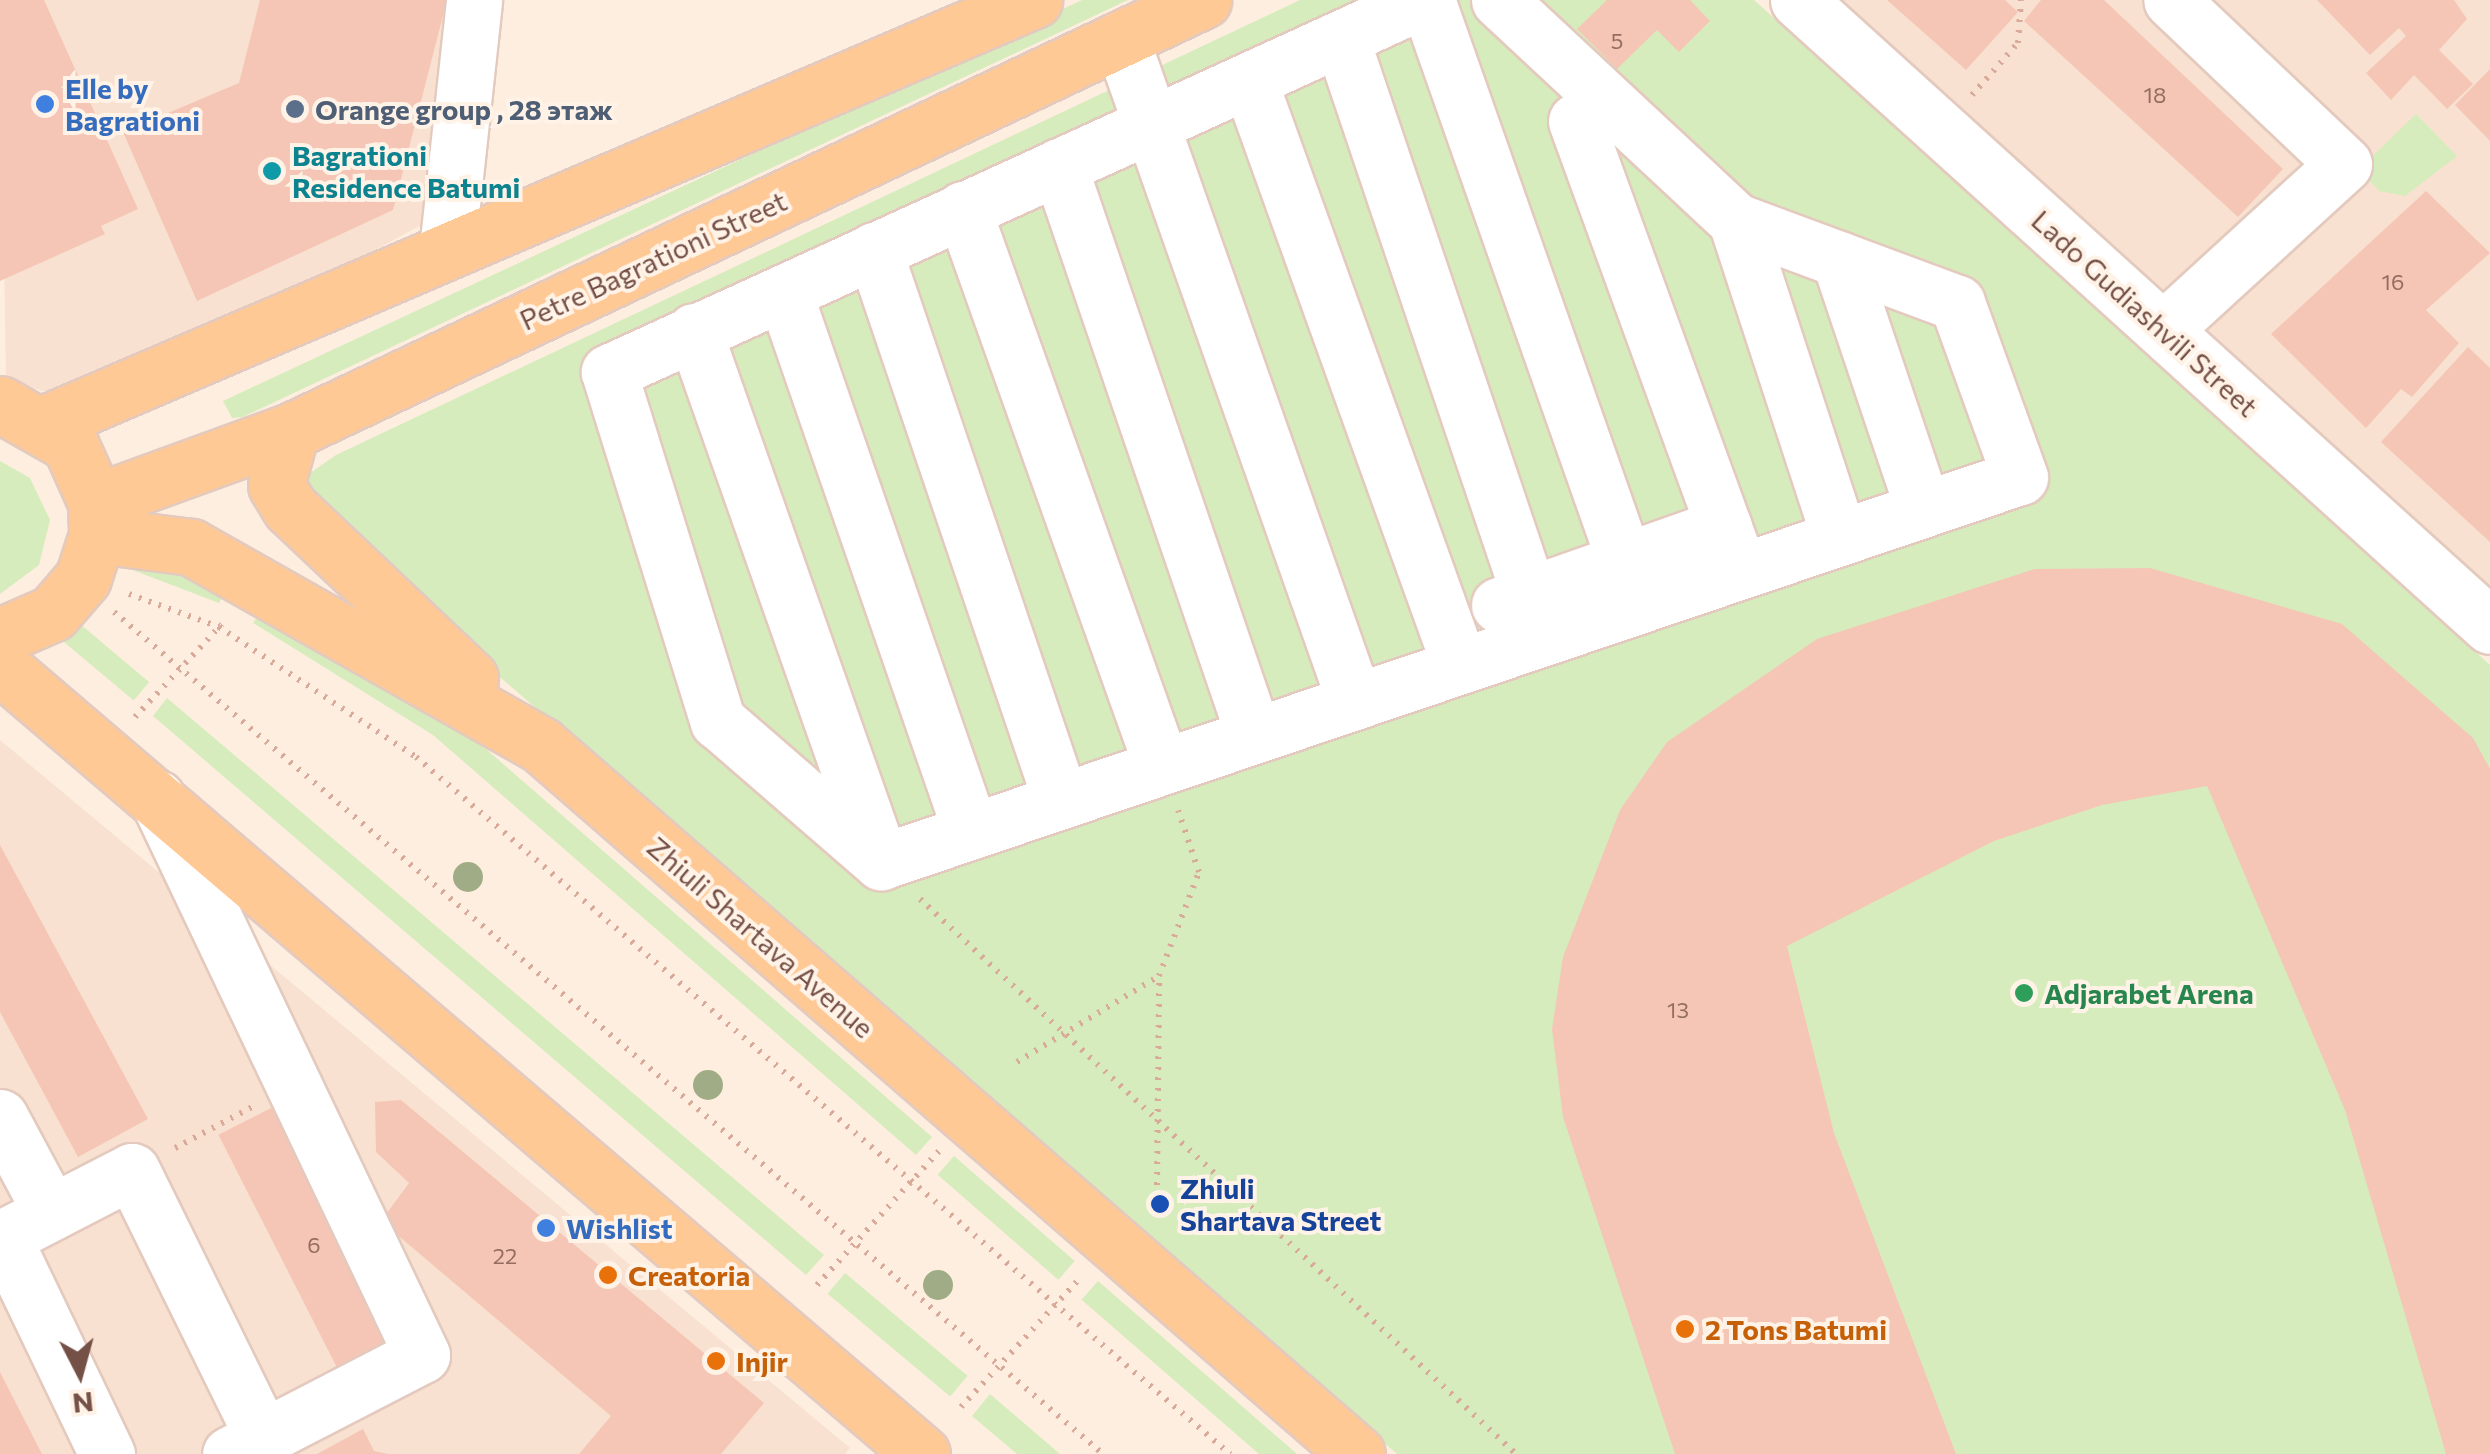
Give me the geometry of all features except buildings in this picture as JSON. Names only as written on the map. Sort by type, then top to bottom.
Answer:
[{"type":"main road","points":[[23,414],[447,250],[1034,0]]},
{"type":"main road","name":"Petre Bagrationi Street","points":[[97,519],[1204,0]]},
{"type":"main road","points":[[0,636],[53,613],[83,578],[97,519],[70,444],[23,414]]},
{"type":"main road","points":[[292,430],[276,485],[290,508],[541,745]]},
{"type":"main road","name":"Zhiuli Shartava Avenue","points":[[97,519],[191,546],[541,745],[1358,1454]]},
{"type":"main road","points":[[0,666],[896,1445]]},
{"type":"street","points":[[447,250],[474,0]]},
{"type":"street","points":[[881,862],[718,721],[609,372],[1425,0],[1624,559]]},
{"type":"street","points":[[1498,0],[1736,221],[1957,303],[2020,477],[1839,536],[1624,559],[1498,600],[1513,648]]},
{"type":"street","name":"Lado Gudiashvili Street","points":[[1798,0],[2490,626]]},
{"type":"street","points":[[2164,330],[2344,164],[2171,0]]},
{"type":"street","points":[[1340,38],[1528,591]]},
{"type":"street","points":[[1121,39],[1354,702]]},
{"type":"street","points":[[1249,80],[1460,666]]},
{"type":"street","points":[[1611,105],[1576,121],[1731,548]]},
{"type":"street","points":[[1059,166],[1254,736]]},
{"type":"street","points":[[963,210],[1162,766]]},
{"type":"street","points":[[1736,221],[1839,536]]},
{"type":"street","points":[[874,250],[1060,801]]},
{"type":"street","points":[[1839,259],[1923,510]]},
{"type":"street","points":[[784,292],[972,832]]},
{"type":"street","points":[[694,331],[881,862]]},
{"type":"street","points":[[881,862],[1513,648],[1731,548]]},
{"type":"street","points":[[107,1454],[1,1238],[132,1171],[246,1446],[422,1355],[156,798]]},
{"type":"street","points":[[0,1117],[51,1212]]},
{"type":"path","points":[[1941,129],[2018,43],[2022,0]]},
{"type":"path","points":[[1102,1454],[112,611],[127,593],[219,626],[416,757],[1230,1454]]},
{"type":"path","points":[[143,708],[232,613]]},
{"type":"path","points":[[1157,1185],[1159,976],[1199,872],[1162,766]]},
{"type":"path","points":[[881,862],[1516,1454]]},
{"type":"path","points":[[1017,1062],[1159,976]]},
{"type":"path","points":[[132,1171],[293,1086]]},
{"type":"path","points":[[818,1284],[943,1146]]},
{"type":"path","points":[[961,1406],[1086,1271]]},
{"type":"shaded area","points":[[0,0],[493,0],[473,197],[142,376],[60,396],[6,380]]},
{"type":"shaded area","points":[[1842,0],[2490,0],[2490,601]]},
{"type":"shaded area","points":[[0,740],[850,1448],[845,1454],[0,1454]]},
{"type":"green space","points":[[1082,0],[1128,0],[243,417],[232,418],[223,401]]},
{"type":"green space","points":[[1300,0],[1754,0],[2490,665],[2490,1454],[1397,1454],[321,522],[307,499],[310,473],[336,455]]},
{"type":"green space","points":[[2416,114],[2457,156],[2405,196],[2379,191],[2359,169]]},
{"type":"green space","points":[[0,461],[30,478],[50,520],[39,565],[0,594]]},
{"type":"green space","points":[[113,550],[226,590],[219,603],[109,561]]},
{"type":"green space","points":[[262,610],[486,749],[932,1137],[916,1155],[433,735],[253,623]]},
{"type":"green space","points":[[74,619],[149,682],[134,700],[59,637]]},
{"type":"green space","points":[[167,698],[824,1255],[806,1275],[153,716]]},
{"type":"green space","points":[[954,1156],[1075,1261],[1058,1280],[938,1175]]},
{"type":"green space","points":[[845,1273],[968,1376],[950,1397],[828,1294]]},
{"type":"green space","points":[[1098,1281],[1297,1454],[1259,1454],[1082,1300]]},
{"type":"green space","points":[[990,1394],[1060,1454],[1017,1454],[972,1416]]},
{"type":"place","name":"Elle by Bagrationi","points":[[45,104]]},
{"type":"place","name":"Orange group , 28 этаж","points":[[295,109]]},
{"type":"place","name":"Bagrationi Residence Batumi","points":[[272,171]]},
{"type":"place","name":"Adjarabet Arena","points":[[2024,993]]},
{"type":"place","name":"Zhiuli Shartava Street","points":[[1160,1204]]},
{"type":"place","name":"Wishlist","points":[[546,1228]]},
{"type":"place","name":"Creatoria","points":[[608,1275]]},
{"type":"place","name":"2 Tons Batumi","points":[[1685,1329]]},
{"type":"place","name":"Injir","points":[[716,1361]]}]
